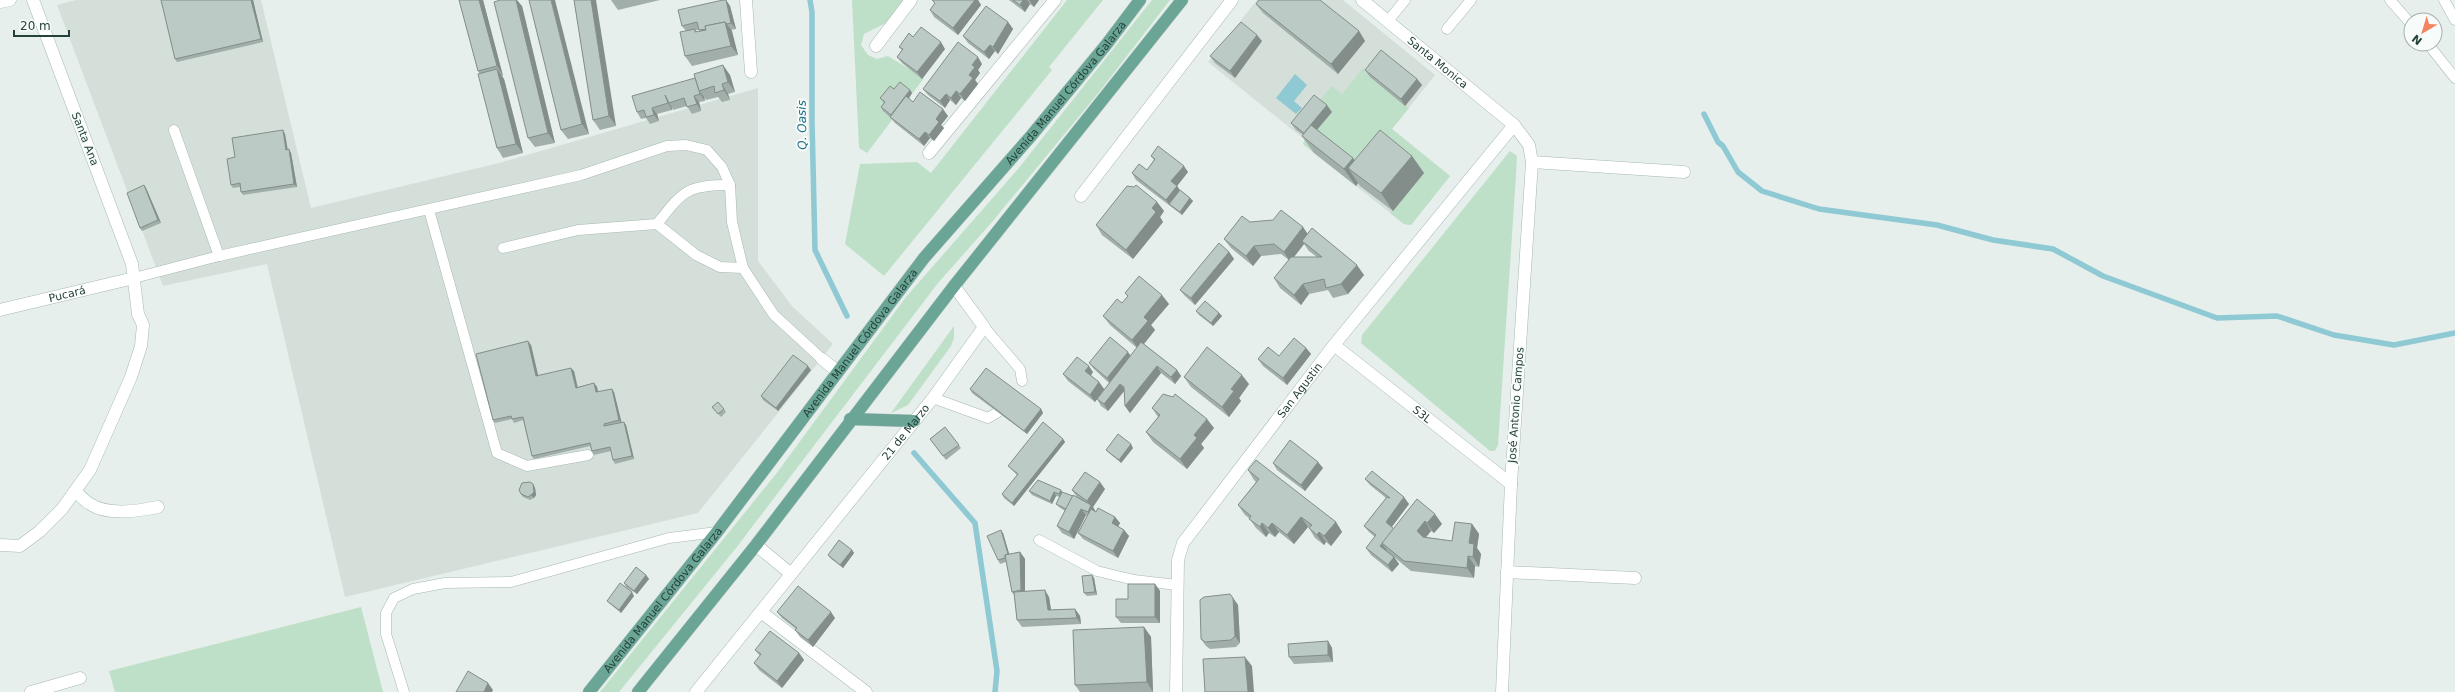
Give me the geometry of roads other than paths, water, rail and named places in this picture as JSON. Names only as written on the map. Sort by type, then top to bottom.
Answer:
[{"type":"main road","name":"Avenida Manuel Córdova Galarza","points":[[589,692],[716,532],[924,258],[1031,136],[1106,45],[1140,0]]},
{"type":"main road","points":[[638,692],[756,545],[850,419],[954,286],[1182,0]]},
{"type":"main road","points":[[850,419],[914,421]]},
{"type":"street","points":[[0,2],[10,0]]},
{"type":"street","name":"Santa Ana","points":[[0,545],[20,546],[40,531],[62,510],[90,470],[130,377],[141,346],[143,325],[138,314],[132,264],[33,0]]},
{"type":"street","points":[[746,0],[751,72]]},
{"type":"street","points":[[876,46],[911,0]]},
{"type":"street","points":[[929,153],[1055,0]]},
{"type":"street","points":[[1081,196],[1232,0]]},
{"type":"street","name":"Santa Monica","points":[[1362,0],[1514,124]]},
{"type":"street","name":"José Antonio Campos","points":[[1502,692],[1511,484],[1532,162],[1529,145],[1514,124]]},
{"type":"street","name":"San Agustin","points":[[1176,692],[1178,560],[1184,543],[1334,345],[1514,124]]},
{"type":"street","points":[[1532,162],[1684,172]]},
{"type":"street","name":"Pucará","points":[[0,310],[134,278]]},
{"type":"street","points":[[954,286],[984,327]]},
{"type":"street","name":"21 de Marzo","points":[[696,692],[933,398],[984,327]]},
{"type":"street","name":"S3L","points":[[1334,345],[1511,484]]},
{"type":"street","points":[[822,359],[837,371]]},
{"type":"street","points":[[75,491],[90,504],[102,509],[126,512],[158,507]]},
{"type":"street","points":[[756,545],[791,574]]},
{"type":"street","points":[[1507,572],[1635,578]]},
{"type":"street","points":[[761,612],[866,692]]},
{"type":"street","points":[[31,692],[80,678]]},
{"type":"lane","points":[[1388,21],[1405,0]]},
{"type":"lane","points":[[1447,30],[1471,0]]},
{"type":"lane","points":[[2390,0],[2403,15]]},
{"type":"lane","points":[[2444,0],[2455,20]]},
{"type":"lane","points":[[2434,52],[2455,78]]},
{"type":"lane","points":[[174,130],[219,256]]},
{"type":"lane","points":[[134,278],[219,256],[580,175],[667,146],[686,145],[707,150],[722,167],[730,185],[732,222],[743,268],[774,315],[822,359]]},
{"type":"lane","points":[[657,224],[682,194],[707,185],[730,185]]},
{"type":"lane","points":[[429,210],[497,453],[527,466],[588,455]]},
{"type":"lane","points":[[503,248],[578,230],[657,224],[696,255],[720,267],[743,268]]},
{"type":"lane","points":[[984,327],[1020,369],[1022,381]]},
{"type":"lane","points":[[933,398],[988,418],[998,412]]},
{"type":"lane","points":[[404,692],[386,634],[386,613],[394,598],[414,589],[445,583],[511,582],[669,538],[716,532]]},
{"type":"lane","points":[[1039,540],[1097,572],[1134,580],[1177,585]]},
{"type":"water","points":[[1295,74],[1307,85],[1294,101],[1302,108],[1296,114],[1276,98]]},
{"type":"waterway","name":"Q. Oasis","points":[[810,0],[812,12],[812,121],[815,250],[847,316]]},
{"type":"waterway","points":[[1704,114],[1718,142],[1723,146],[1738,172],[1762,191],[1819,209],[1937,225],[1993,240],[2053,249],[2103,276],[2217,318],[2277,316],[2334,335],[2394,345],[2455,333]]},
{"type":"waterway","points":[[914,453],[975,523],[997,671],[995,692]]}]
